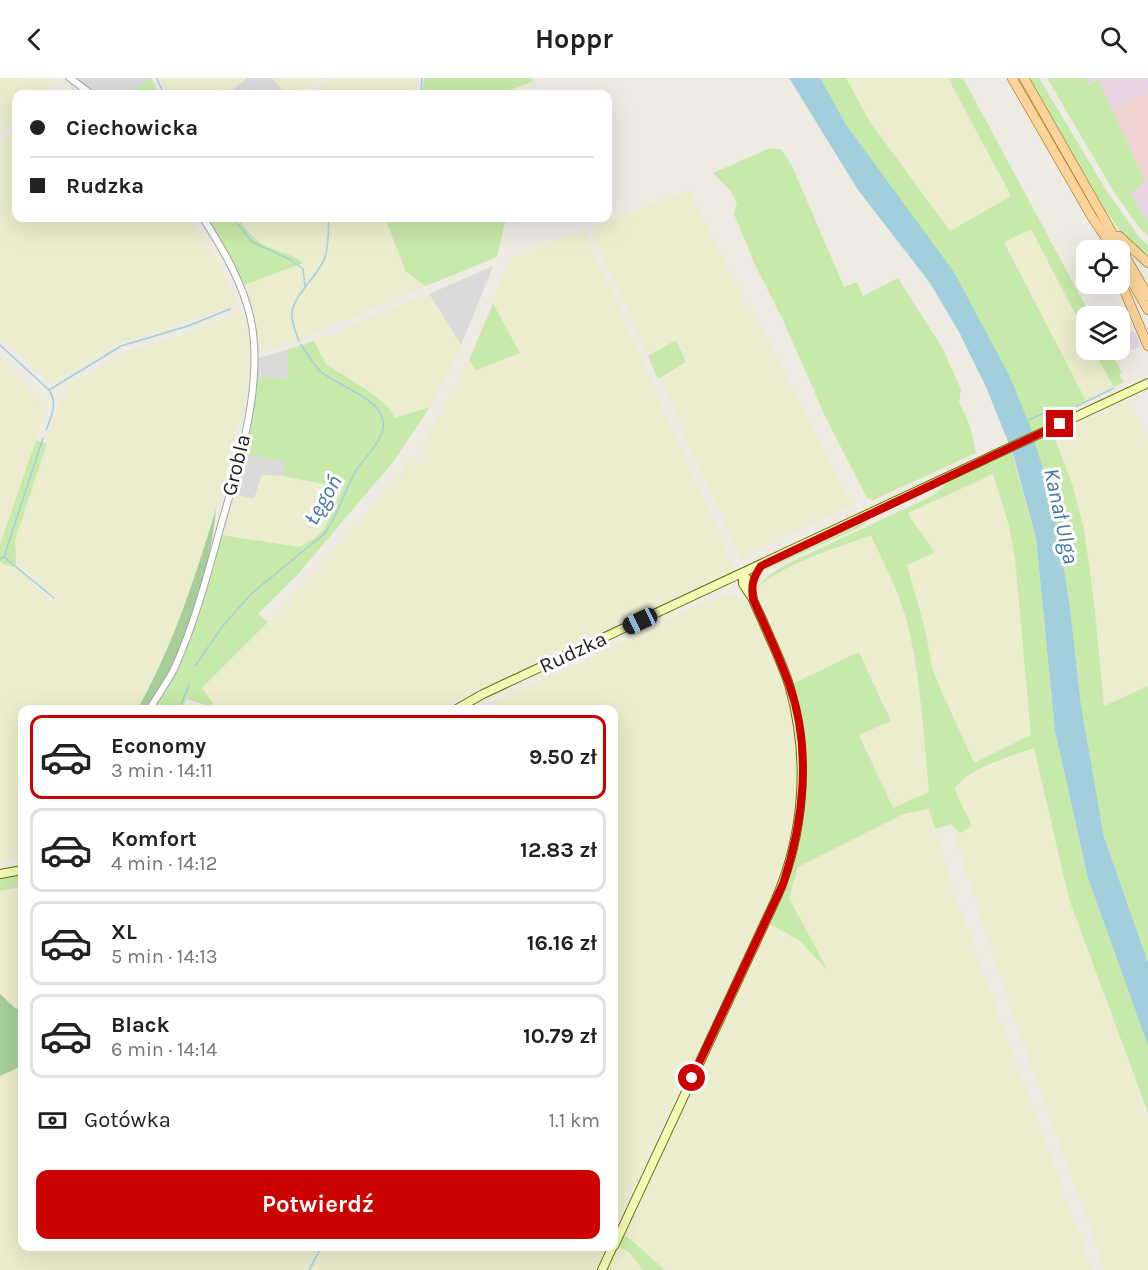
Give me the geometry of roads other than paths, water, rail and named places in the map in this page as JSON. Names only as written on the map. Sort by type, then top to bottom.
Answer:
[{"type":"main road","points":[[1012,78],[1107,240]]},
{"type":"main road","points":[[1024,78],[1148,296]]},
{"type":"main road","points":[[1101,212],[1121,239],[1148,263]]},
{"type":"main road","points":[[1092,217],[1102,240]]},
{"type":"main road","points":[[1130,278],[1148,310]]},
{"type":"main road","points":[[1126,294],[1148,346]]},
{"type":"main road","name":"Rudzka","points":[[463,705],[1148,383]]},
{"type":"main road","points":[[749,588],[761,566]]},
{"type":"main road","points":[[618,1235],[783,884],[797,828],[803,774],[800,729],[790,686],[749,588],[743,584],[743,574]]},
{"type":"main road","points":[[722,584],[749,588]]},
{"type":"main road","points":[[0,874],[18,871]]},
{"type":"main road","points":[[602,1270],[611,1251]]},
{"type":"street","points":[[70,78],[86,90]]},
{"type":"street","name":"Grobla","points":[[152,705],[173,670],[194,620],[236,473],[250,409],[255,357],[251,320],[237,276],[205,222]]},
{"type":"water","points":[[789,78],[820,78],[847,126],[954,272],[1010,377],[1030,426],[1054,506],[1070,607],[1081,705],[1104,837],[1148,962],[1148,1046],[1088,878],[1055,731],[1036,538],[1013,454],[986,387],[959,332],[930,283],[858,190]]},
{"type":"waterway","name":"Łęgoń","points":[[421,90],[422,78]]},
{"type":"waterway","points":[[157,79],[162,90]]},
{"type":"waterway","points":[[236,222],[252,242],[289,259],[303,269],[305,287]]},
{"type":"waterway","name":"Łęgoń","points":[[299,341],[292,320],[293,307],[324,260],[328,245],[329,222]]},
{"type":"waterway","points":[[49,390],[121,346],[188,326],[230,309]]},
{"type":"waterway","points":[[0,345],[52,395],[54,405],[46,430]]},
{"type":"waterway","name":"Łęgoń","points":[[195,666],[222,627],[251,594],[324,534],[334,519],[357,469],[381,435],[383,423],[380,413],[373,404],[320,371],[301,345]]},
{"type":"waterway","points":[[1028,420],[1044,413],[1049,420],[1114,388]]},
{"type":"waterway","points":[[0,559],[4,557],[43,438]]},
{"type":"waterway","points":[[4,557],[54,598]]},
{"type":"waterway","name":"Łęgoń","points":[[181,705],[189,685]]},
{"type":"waterway","points":[[309,1270],[319,1251]]},
{"type":"water label","name":"Kanał Ulga","points":[[1061,516]]}]
